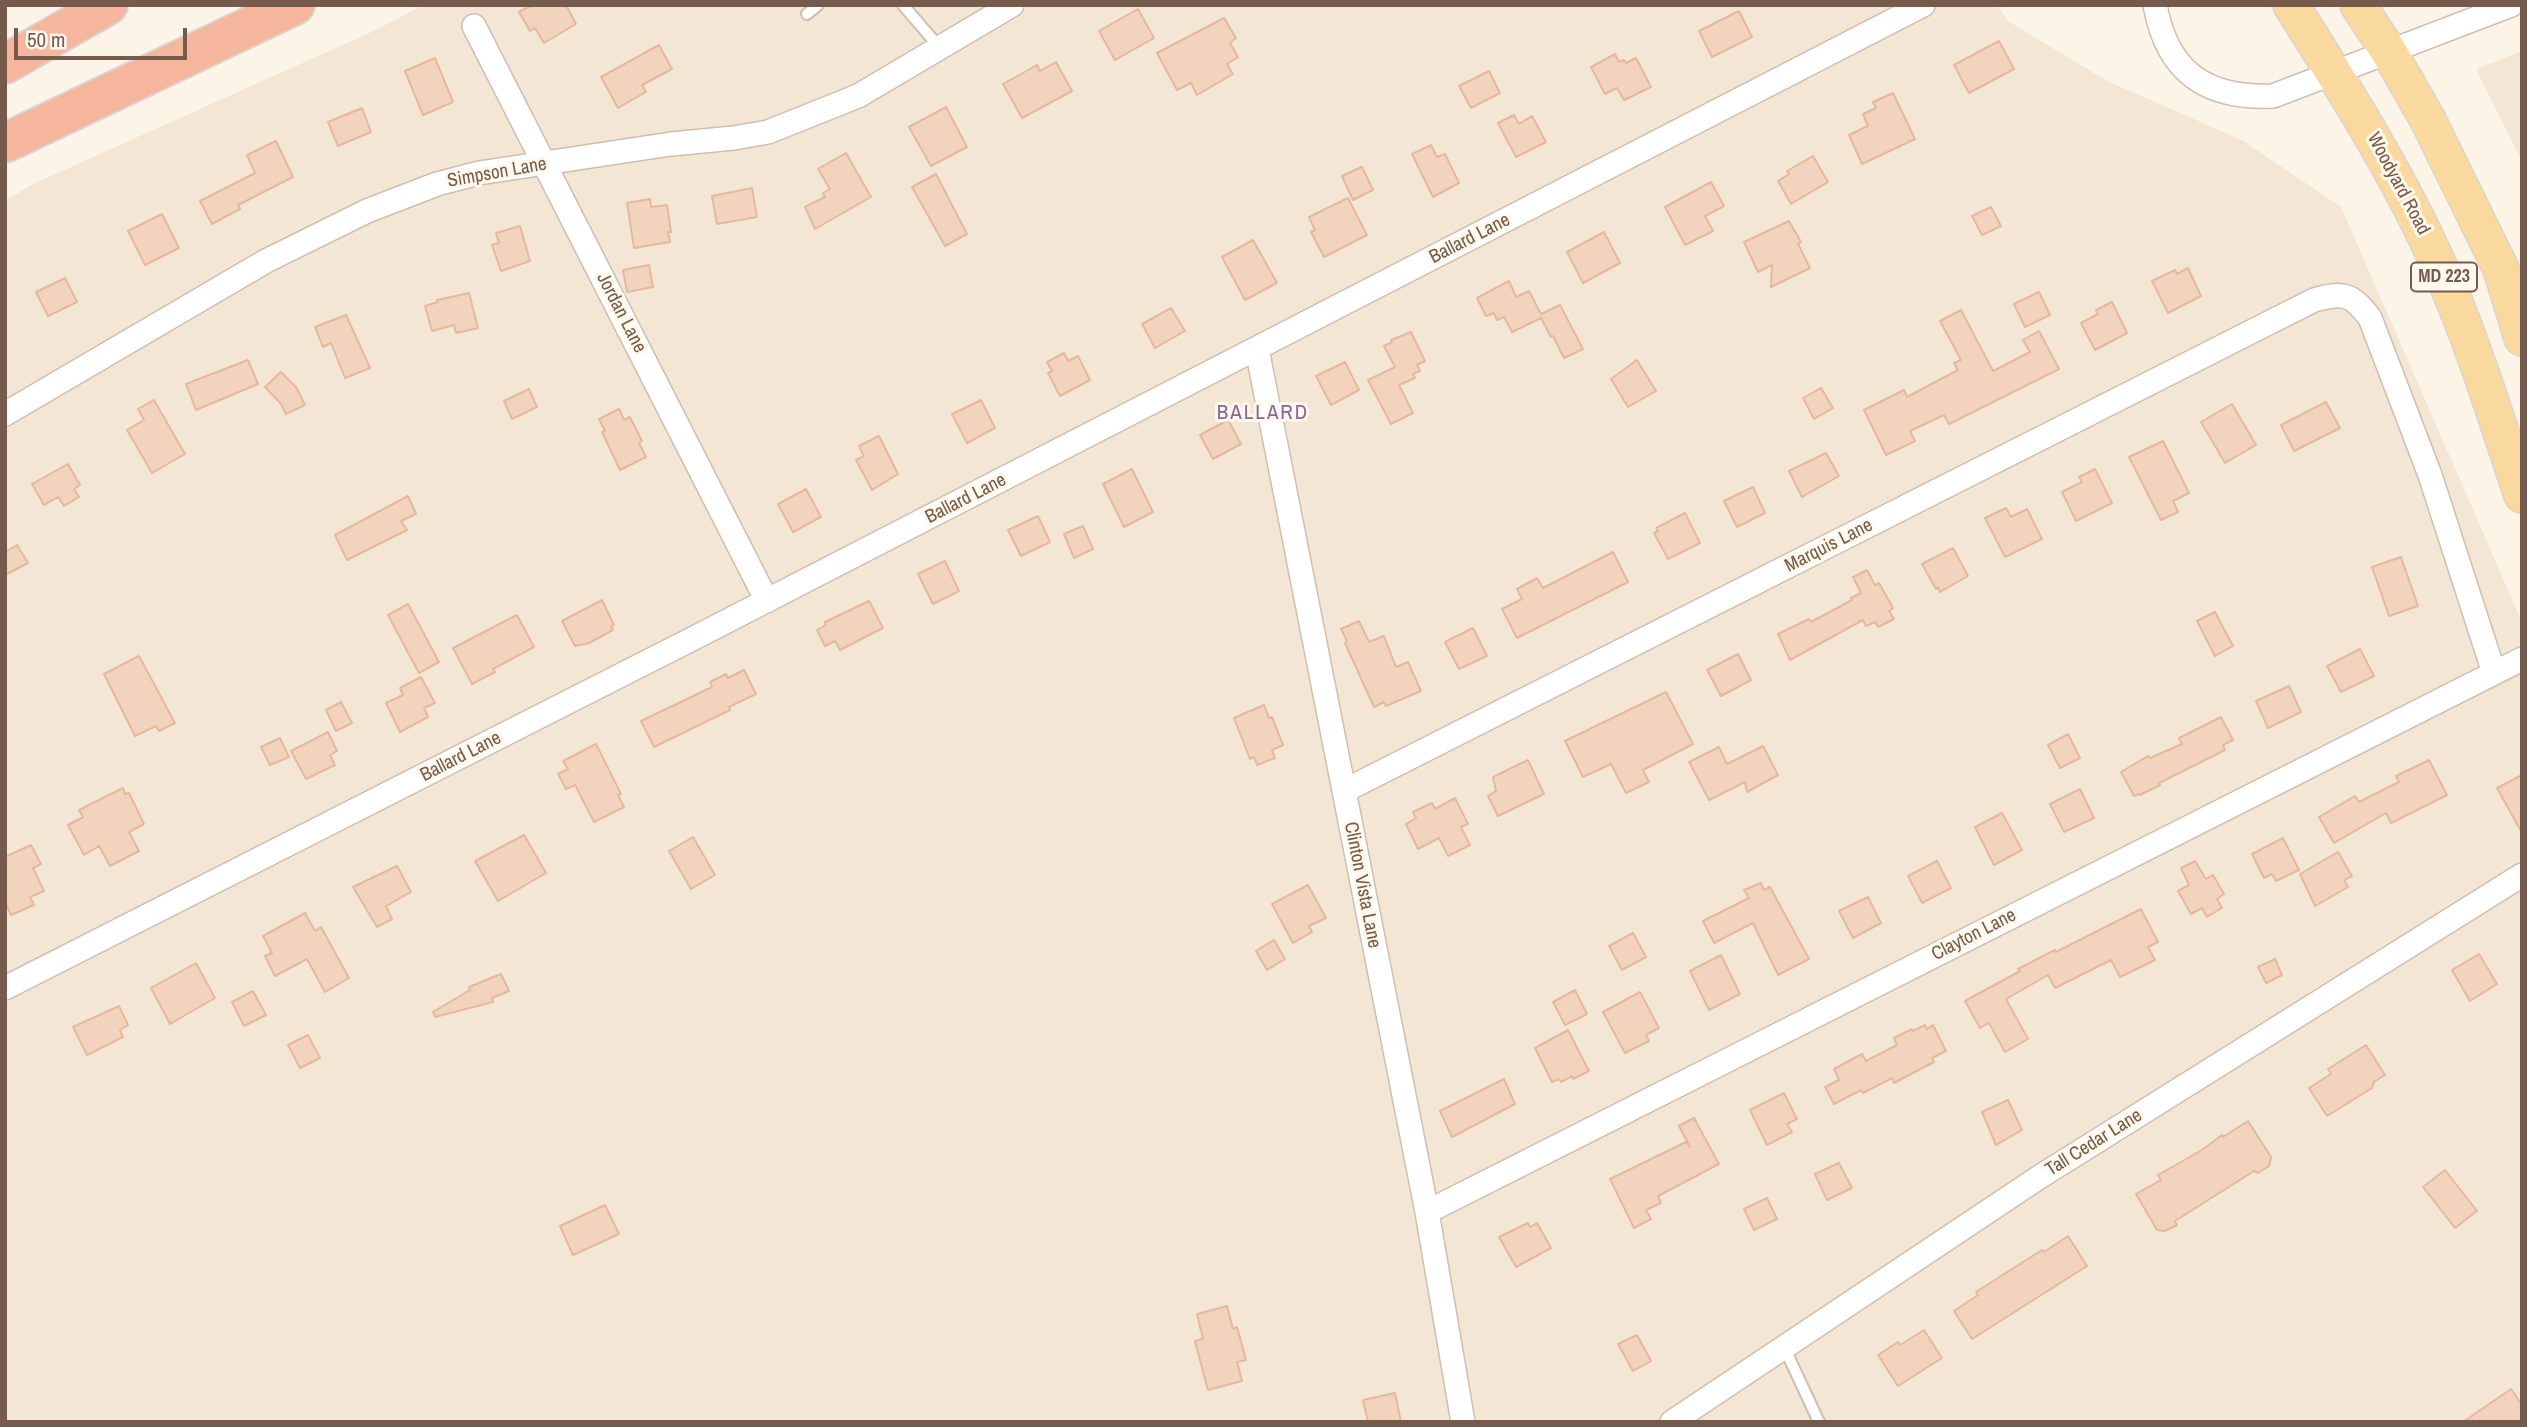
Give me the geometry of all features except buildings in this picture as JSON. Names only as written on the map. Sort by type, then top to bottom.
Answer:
[{"type":"highway","points":[[5,64],[108,5]]},
{"type":"highway","points":[[6,142],[241,5]]},
{"type":"highway","points":[[6,142],[295,5]]},
{"type":"main road","name":"Woodyard Road","points":[[2291,5],[2372,135],[2447,285],[2470,343],[2522,495]]},
{"type":"main road","name":"MD 223","points":[[2358,5],[2428,120],[2501,269],[2522,338]]},
{"type":"street","name":"Simpson Lane","points":[[5,414],[266,261],[368,211],[437,184],[479,173],[768,132],[858,96],[1012,5]]},
{"type":"street","name":"Ballard Lane","points":[[5,988],[767,601],[1923,5]]},
{"type":"street","points":[[2155,5],[2165,43],[2185,71],[2219,90],[2248,97],[2273,96],[2511,5]]},
{"type":"street","name":"Jordan Lane","points":[[474,26],[767,601]]},
{"type":"street","name":"Marquis Lane","points":[[1344,791],[2314,300],[2334,295],[2349,296],[2359,303],[2370,318],[2430,474],[2494,673]]},
{"type":"street","name":"Clinton Vista Lane","points":[[1257,349],[1427,1212],[1463,1422]]},
{"type":"street","name":"Clayton Lane","points":[[1427,1212],[2522,659]]},
{"type":"street","name":"Tall Cedar Lane","points":[[1672,1422],[2041,1176],[2522,875]]},
{"type":"lane","points":[[807,14],[818,5]]},
{"type":"lane","points":[[903,5],[941,49]]},
{"type":"lane","points":[[1784,1347],[1819,1422]]},
{"type":"shaded area","points":[[423,5],[1997,5],[2008,21],[2107,81],[2242,140],[2341,207],[2522,622],[2522,1422],[5,1422],[5,201],[33,184],[376,30]]},
{"type":"shaded area","points":[[2522,51],[2522,162],[2476,69]]},
{"type":"district","name":"BALLARD","points":[[1263,413]]}]
